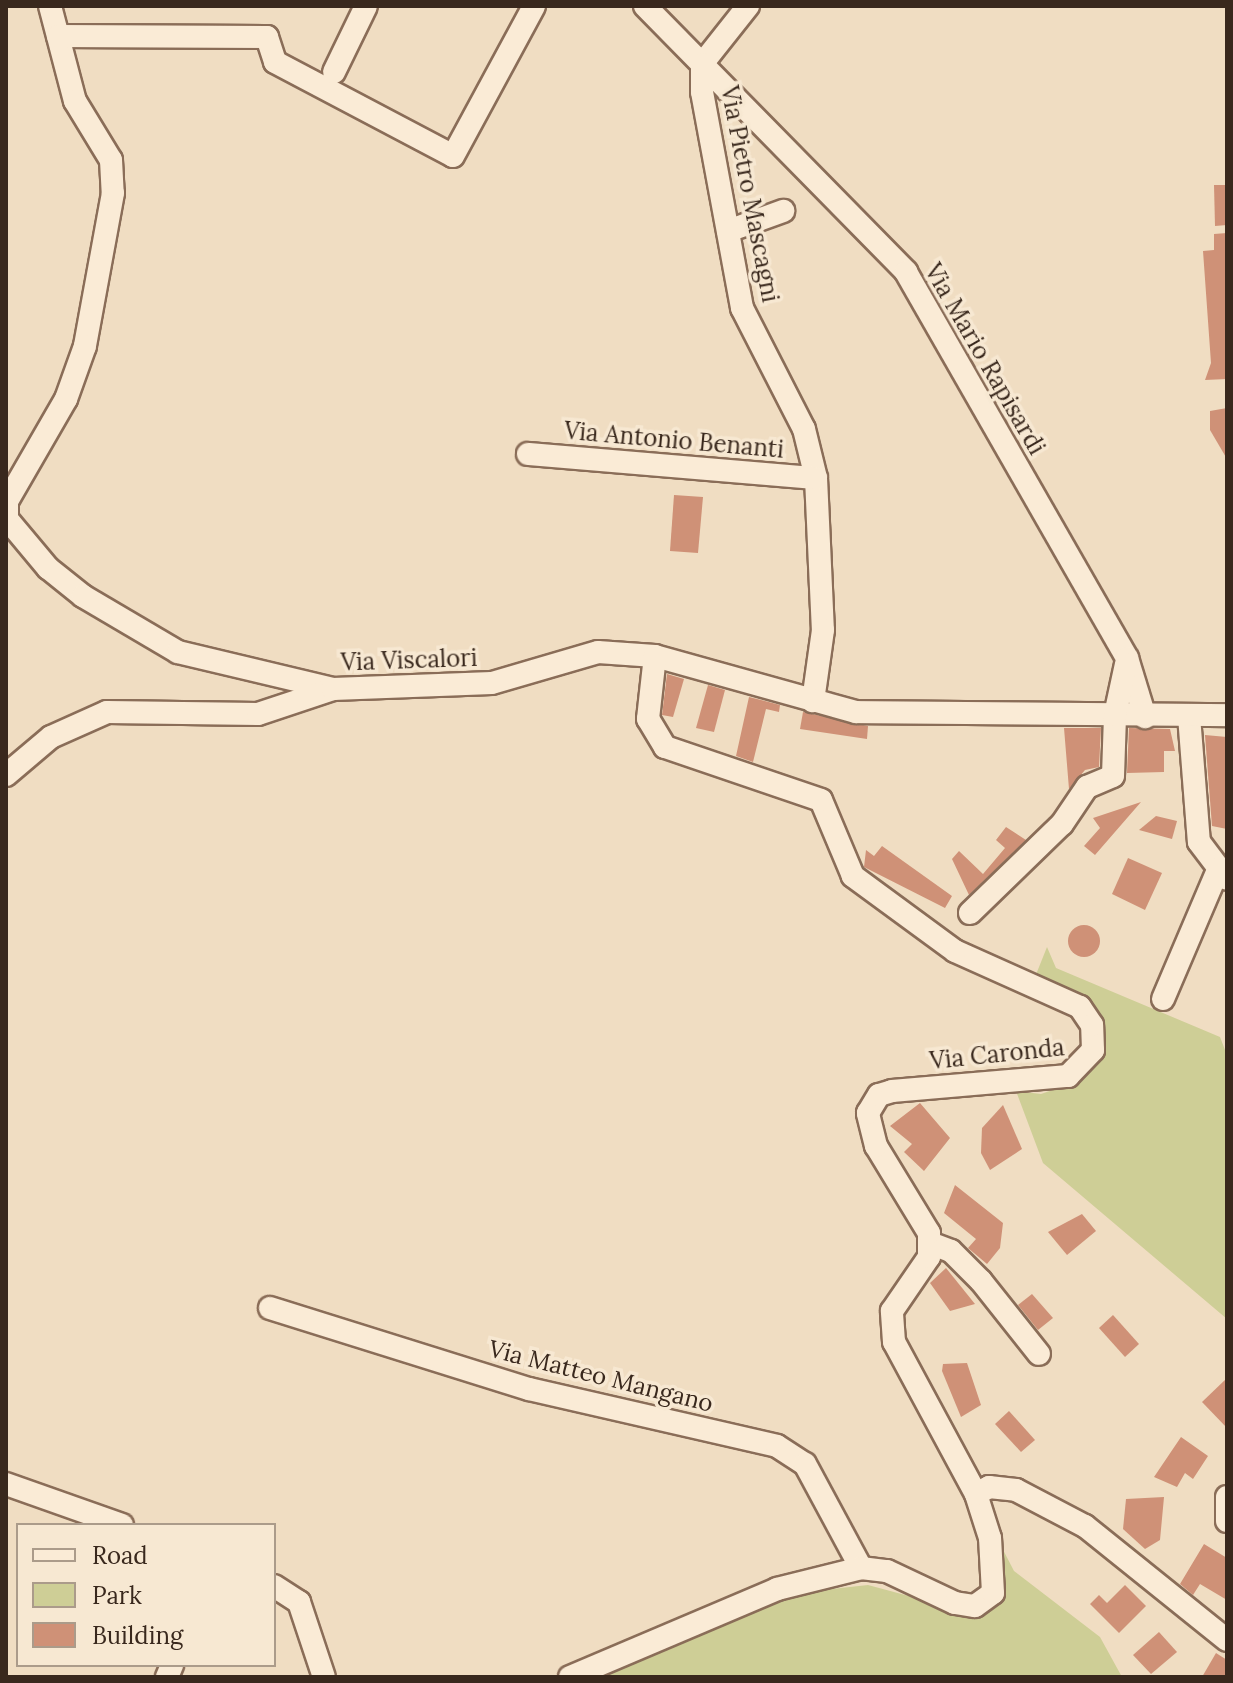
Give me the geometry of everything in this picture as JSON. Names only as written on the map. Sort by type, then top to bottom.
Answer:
[{"type":"street","points":[[50,6],[75,101],[111,160],[113,193],[85,346],[66,399],[7,501],[12,530],[48,568],[178,652],[333,689]]},
{"type":"street","points":[[334,72],[366,6]]},
{"type":"street","points":[[58,36],[267,37],[275,62],[453,156],[534,6]]},
{"type":"street","name":"Via Mario Rapisardi","points":[[645,6],[664,15],[702,64],[906,272],[1127,658],[1145,717]]},
{"type":"street","points":[[702,64],[748,6]]},
{"type":"street","name":"Via Pietro Mascagni","points":[[702,64],[742,308],[804,429],[816,478],[823,630],[813,701]]},
{"type":"street","points":[[728,231],[783,211]]},
{"type":"street","name":"Via Antonio Benanti","points":[[528,454],[816,478]]},
{"type":"street","name":"Via Viscalori","points":[[6,775],[40,744],[107,712],[258,714],[333,689],[457,687],[573,655],[655,656],[856,712],[1145,717],[1227,715]]},
{"type":"street","name":"Via Caronda","points":[[655,656],[648,719],[665,747],[821,800],[853,876],[955,951],[1071,1001],[1092,1025],[1088,1062],[1068,1076],[892,1091],[871,1102],[876,1146],[923,1216],[930,1243]]},
{"type":"street","points":[[970,913],[1062,824],[1087,787],[1113,776],[1115,715],[1127,658]]},
{"type":"street","points":[[1163,999],[1223,874],[1199,842],[1192,791],[1189,716]]},
{"type":"street","points":[[570,1677],[777,1589],[861,1568],[968,1606],[985,1602],[994,1582],[976,1494],[894,1342],[892,1311],[923,1268],[930,1243],[951,1251],[981,1281],[1039,1354]]},
{"type":"street","name":"Via Matteo Mangano","points":[[270,1308],[529,1389],[777,1446],[805,1464],[861,1568]]},
{"type":"street","points":[[6,1484],[116,1523]]},
{"type":"street","points":[[976,1494],[989,1487],[1016,1490],[1085,1526],[1227,1640]]},
{"type":"street","points":[[1227,1497],[1227,1521]]},
{"type":"street","points":[[276,1587],[299,1602],[324,1677]]},
{"type":"green space","points":[[1047,947],[1056,968],[1220,1037],[1227,1055],[1227,1319],[1043,1163],[1016,1091],[1041,1094],[1078,1081],[1103,1047],[1102,1024],[1089,1001],[1035,977]]},
{"type":"green space","points":[[999,1542],[1014,1571],[1100,1637],[1122,1677],[582,1677],[777,1595],[868,1585],[983,1616],[998,1600]]},
{"type":"building","points":[[1214,185],[1227,185],[1227,225],[1215,226]]},
{"type":"building","points":[[1227,233],[1227,379],[1205,380],[1211,363],[1203,251],[1214,250],[1214,234]]},
{"type":"building","points":[[1227,408],[1227,459],[1210,430],[1210,411]]},
{"type":"building","points":[[674,495],[703,497],[698,553],[670,551]]},
{"type":"building","points":[[667,674],[684,679],[673,717],[662,715]]},
{"type":"building","points":[[708,685],[725,690],[714,732],[696,728]]},
{"type":"building","points":[[749,697],[780,705],[779,712],[766,709],[753,762],[736,756]]},
{"type":"building","points":[[803,712],[868,726],[867,739],[800,729]]},
{"type":"building","points":[[1064,728],[1101,728],[1099,767],[1085,770],[1069,789]]},
{"type":"building","points":[[1129,728],[1170,729],[1175,751],[1164,751],[1164,772],[1127,773]]},
{"type":"building","points":[[1205,735],[1227,737],[1227,829],[1212,826]]},
{"type":"building","points":[[1141,802],[1095,855],[1084,846],[1100,828],[1093,818]]},
{"type":"building","points":[[1156,816],[1177,821],[1172,839],[1139,830]]},
{"type":"building","points":[[1006,827],[1026,840],[969,895],[952,859],[959,851],[983,874],[1005,848],[996,840]]},
{"type":"building","points":[[882,846],[952,896],[945,908],[864,867],[866,850],[874,856]]},
{"type":"building","points":[[1128,858],[1162,873],[1145,910],[1112,894]]},
{"type":"building","points":[[1084,925],[1095,930],[1100,941],[1095,952],[1084,957],[1073,952],[1068,941],[1073,930]]},
{"type":"building","points":[[920,1103],[950,1138],[924,1171],[904,1152],[912,1144],[890,1126]]},
{"type":"building","points":[[1003,1105],[1022,1149],[990,1170],[981,1153],[982,1128]]},
{"type":"building","points":[[955,1185],[1003,1223],[1000,1248],[987,1264],[968,1248],[976,1239],[944,1213]]},
{"type":"building","points":[[1082,1214],[1096,1231],[1067,1255],[1048,1232]]},
{"type":"building","points":[[946,1268],[975,1304],[950,1311],[930,1283]]},
{"type":"building","points":[[1032,1294],[1053,1318],[1038,1330],[1018,1305]]},
{"type":"building","points":[[1113,1315],[1139,1344],[1125,1357],[1099,1328]]},
{"type":"building","points":[[967,1363],[981,1405],[961,1417],[942,1371],[943,1364]]},
{"type":"building","points":[[1227,1378],[1227,1428],[1202,1402]]},
{"type":"building","points":[[1009,1411],[1035,1440],[1021,1452],[995,1424]]},
{"type":"building","points":[[1181,1437],[1208,1456],[1193,1479],[1185,1473],[1177,1487],[1154,1477]]},
{"type":"building","points":[[1164,1497],[1160,1540],[1145,1549],[1123,1529],[1126,1499]]},
{"type":"building","points":[[1204,1544],[1227,1558],[1227,1600],[1200,1584],[1193,1595],[1180,1584]]},
{"type":"building","points":[[1125,1585],[1146,1606],[1119,1633],[1090,1604],[1099,1595],[1107,1603]]},
{"type":"building","points":[[1159,1632],[1177,1652],[1151,1674],[1133,1655]]},
{"type":"building","points":[[1216,1653],[1227,1660],[1227,1677],[1202,1677]]}]
